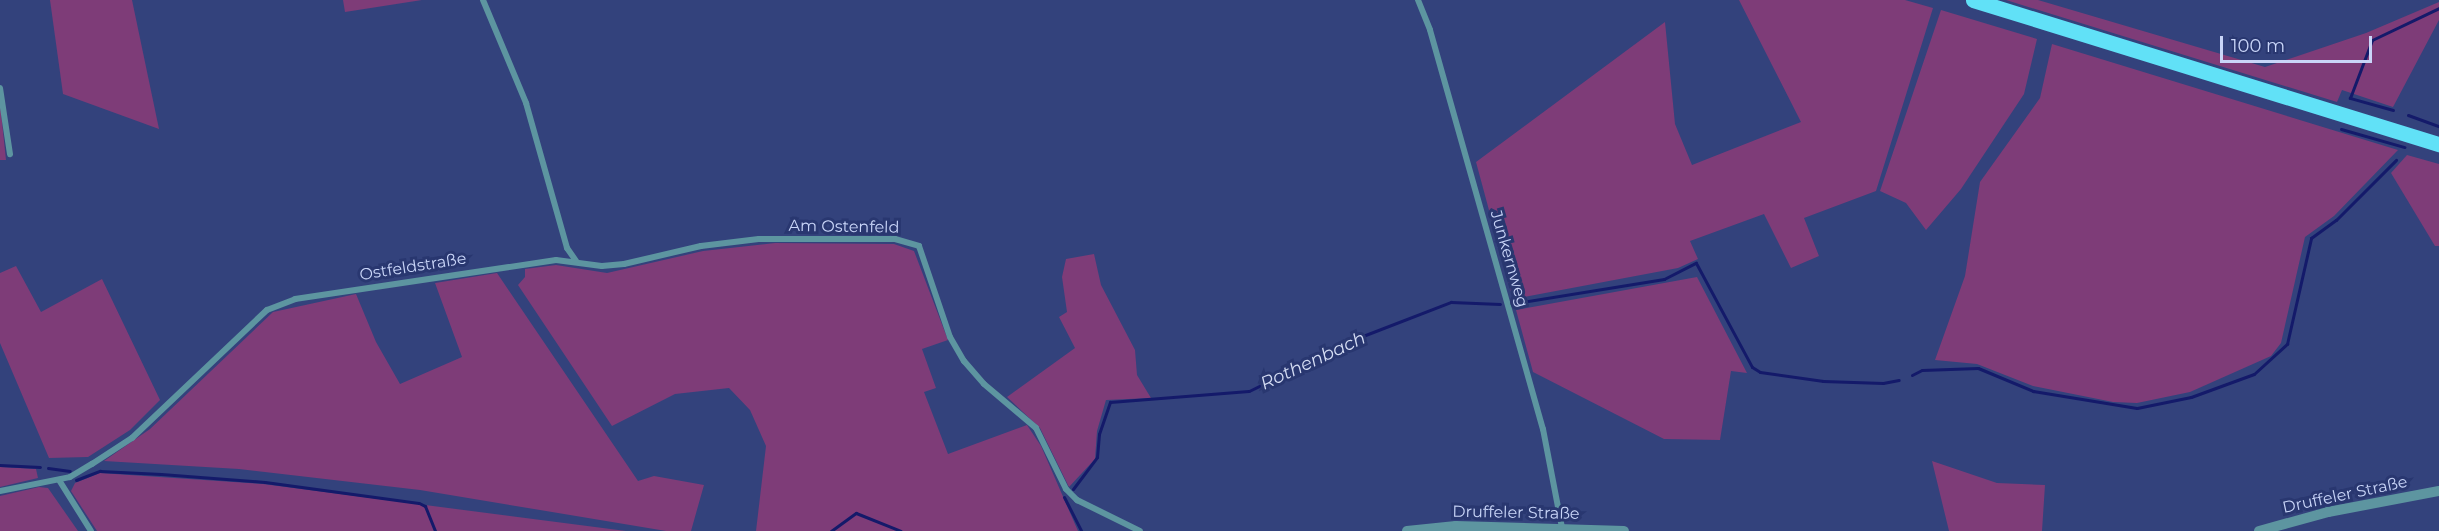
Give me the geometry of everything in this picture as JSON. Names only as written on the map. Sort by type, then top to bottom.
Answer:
[{"type":"main road","points":[[1972,0],[2439,144]]},
{"type":"street","points":[[483,0],[526,104],[567,248],[576,261]]},
{"type":"street","name":"Junkernweg","points":[[1418,0],[1430,30],[1543,429],[1563,528]]},
{"type":"street","points":[[0,88],[10,154]]},
{"type":"street","name":"Am Ostenfeld","points":[[556,260],[602,266],[624,264],[701,246],[759,238],[895,239],[919,246],[950,337],[964,361],[984,384],[1036,429],[1066,489],[1077,500],[1140,531]]},
{"type":"street","points":[[556,260],[567,248]]},
{"type":"street","name":"Ostfeldstraße","points":[[0,491],[70,477],[132,438],[267,310],[295,299],[556,260]]},
{"type":"street","points":[[60,480],[91,531]]},
{"type":"street","name":"Druffeler Straße","points":[[2259,531],[2328,512],[2439,491]]},
{"type":"street","name":"Druffeler Straße","points":[[1407,531],[1455,526],[1624,531]]},
{"type":"shaded area","points":[[50,0],[132,0],[159,129],[63,94]]},
{"type":"shaded area","points":[[343,0],[422,0],[345,12]]},
{"type":"shaded area","points":[[1739,0],[1905,0],[1933,8],[1876,191],[1804,218],[1819,256],[1791,268],[1764,214],[1690,241],[1698,259],[1678,268],[1513,299],[1476,162],[1665,22],[1675,124],[1692,165],[1801,122]]},
{"type":"shaded area","points":[[2006,0],[2038,0],[2265,67],[2366,33],[2439,2],[2439,20],[2393,107],[2342,90],[2337,102]]},
{"type":"shaded area","points":[[1941,10],[2037,39],[2024,94],[1961,189],[1926,230],[1906,203],[1880,191]]},
{"type":"shaded area","points":[[2052,44],[2398,150],[2334,216],[2305,237],[2281,343],[2271,356],[2190,392],[2137,403],[2113,402],[2033,386],[1977,364],[1935,360],[1965,276],[1980,182],[2040,98]]},
{"type":"shaded area","points":[[0,103],[6,160],[0,160]]},
{"type":"shaded area","points":[[2407,155],[2439,164],[2439,246],[2435,246],[2391,173]]},
{"type":"shaded area","points":[[775,243],[894,244],[914,251],[948,340],[922,349],[936,388],[924,392],[948,454],[1027,425],[1041,446],[1078,531],[756,531],[766,446],[750,410],[729,388],[675,394],[612,426],[518,285],[525,277],[525,269],[556,265],[607,273],[703,251]]},
{"type":"shaded area","points":[[1094,254],[1101,285],[1135,350],[1137,375],[1151,398],[1106,400],[1097,431],[1095,459],[1069,487],[1040,428],[1007,397],[1075,348],[1059,317],[1067,312],[1062,277],[1066,259]]},
{"type":"shaded area","points":[[16,266],[41,312],[102,279],[160,400],[130,430],[88,457],[49,458],[0,343],[0,273]]},
{"type":"shaded area","points":[[497,273],[638,481],[654,476],[704,485],[691,531],[666,531],[420,490],[239,469],[104,461],[150,429],[273,312],[356,294],[376,342],[400,384],[462,357],[435,283]]},
{"type":"shaded area","points":[[1697,277],[1747,373],[1731,371],[1720,440],[1664,439],[1533,372],[1516,310]]},
{"type":"shaded area","points":[[1932,461],[1997,483],[2045,485],[2042,531],[1949,531]]},
{"type":"shaded area","points":[[0,467],[36,469],[38,478],[0,487]]},
{"type":"shaded area","points":[[100,473],[263,484],[626,531],[97,531],[71,491],[75,483]]},
{"type":"shaded area","points":[[39,487],[48,488],[78,531],[0,531],[0,496]]},
{"type":"waterway","name":"Rothenbach","points":[[2393,110],[2350,98],[2372,40],[2439,8]]},
{"type":"waterway","points":[[2408,115],[2439,126]]},
{"type":"waterway","name":"Rothenbach","points":[[2341,129],[2404,147]]},
{"type":"waterway","name":"Rothenbach","points":[[1912,375],[1922,370],[1978,368],[2033,391],[2137,408],[2191,397],[2254,374],[2287,344],[2311,238],[2336,220],[2396,160]]},
{"type":"waterway","name":"Rothenbach","points":[[1516,303],[1664,279],[1696,263],[1752,367],[1760,372],[1823,381],[1883,383],[1899,380]]},
{"type":"waterway","name":"Rothenbach","points":[[1073,489],[1097,457],[1099,434],[1110,402],[1249,391],[1355,339],[1451,302],[1500,304]]},
{"type":"waterway","points":[[0,465],[40,467]]},
{"type":"waterway","points":[[48,468],[70,471]]},
{"type":"waterway","points":[[76,480],[100,471],[161,474],[265,482],[419,503],[425,506],[435,531]]},
{"type":"waterway","name":"Rothenbach","points":[[1064,497],[1081,531]]},
{"type":"waterway","name":"Rothenbach","points":[[831,531],[856,513],[901,531]]}]
